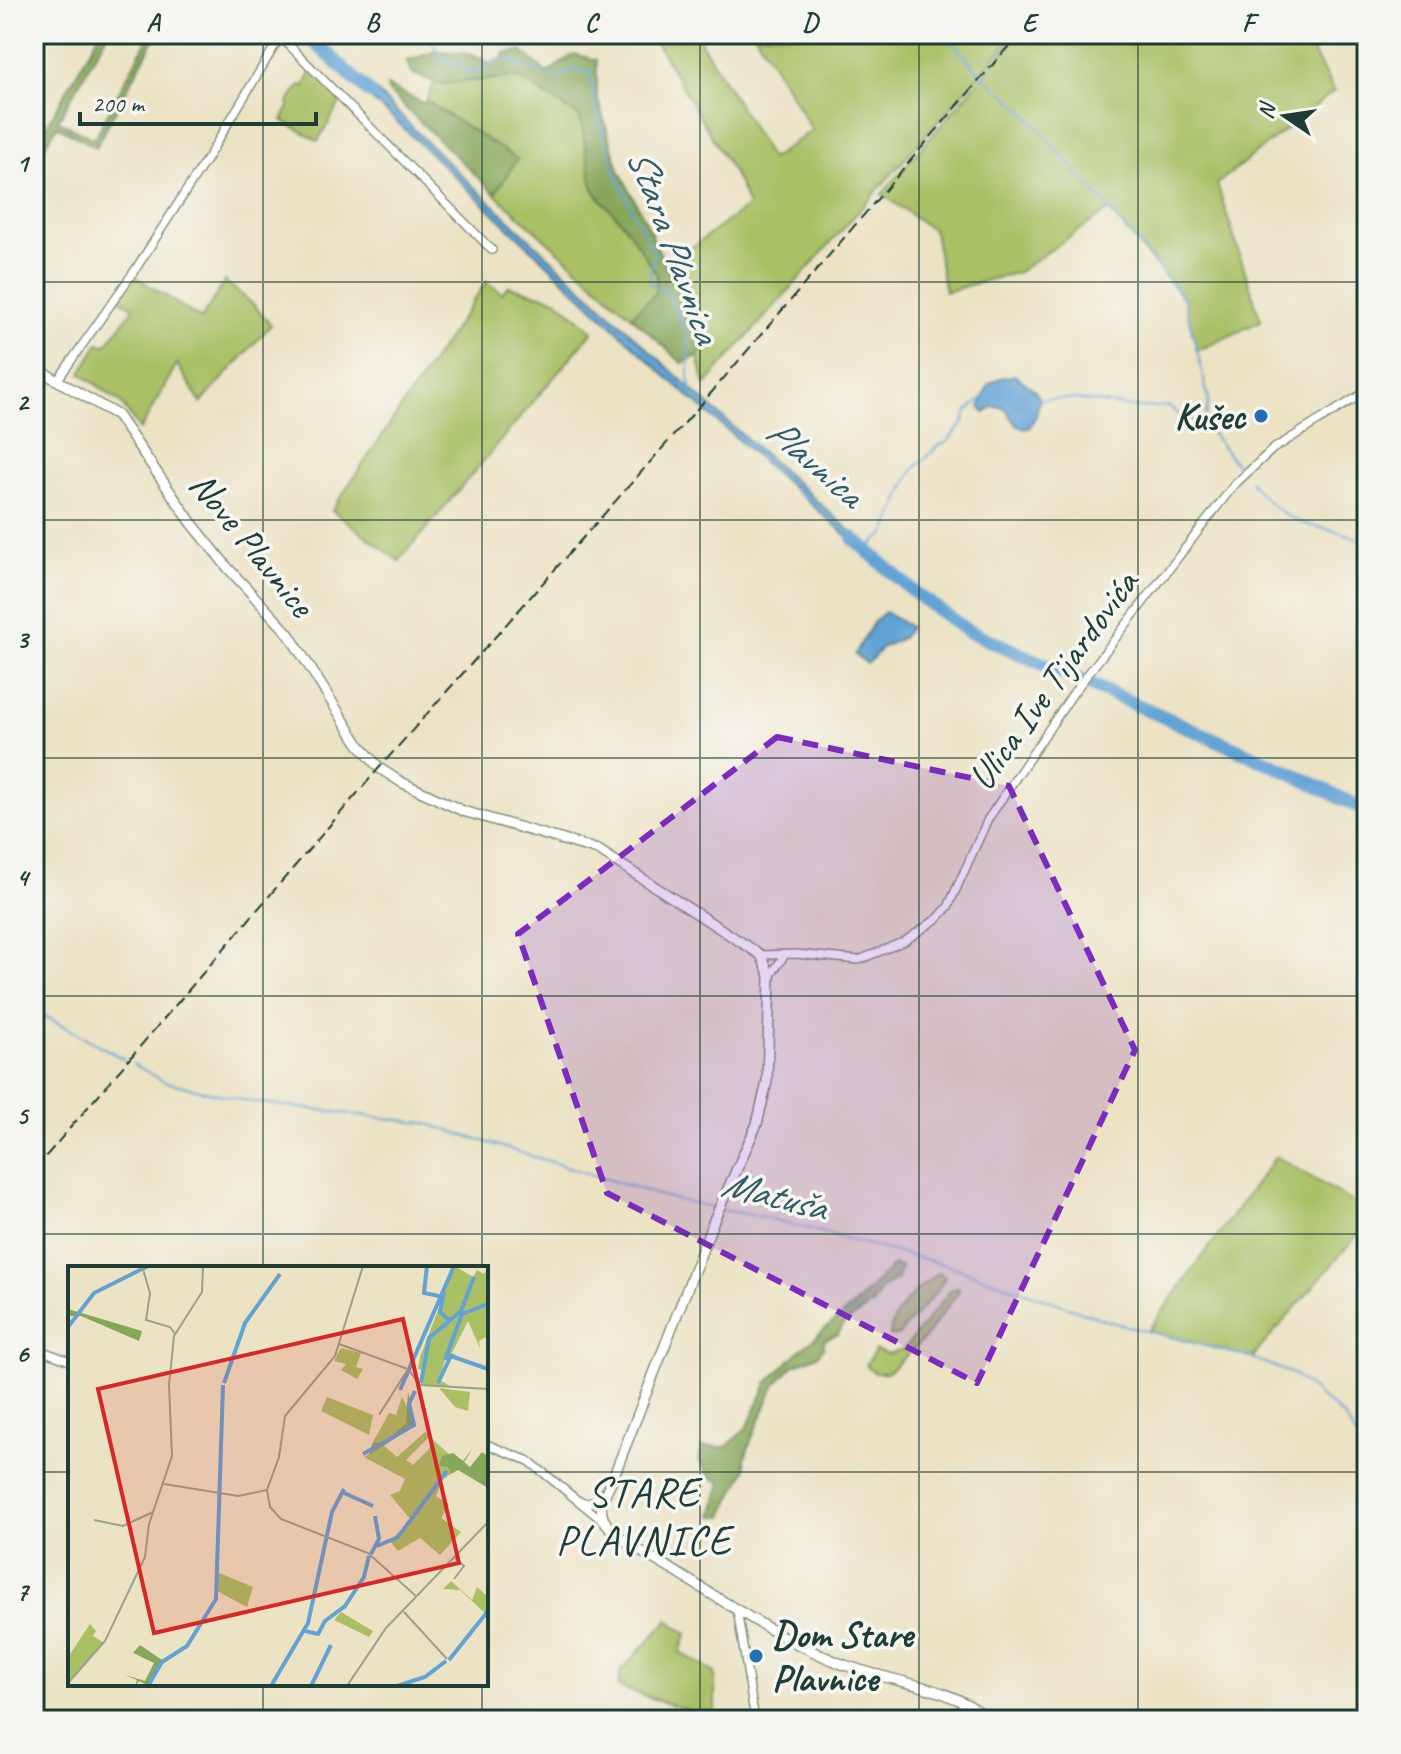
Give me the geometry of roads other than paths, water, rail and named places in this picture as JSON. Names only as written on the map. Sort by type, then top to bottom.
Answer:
[{"type":"street","points":[[57,381],[208,157],[281,35],[492,250]]},
{"type":"street","name":"Nove Plavnice","points":[[34,367],[117,415],[191,522],[228,568],[288,633],[358,743],[379,768],[401,782],[463,811],[598,850],[761,955]]},
{"type":"street","name":"Ulica Ive Tijardovića","points":[[761,955],[796,954],[859,960],[905,941],[938,918],[948,907],[988,819],[1074,692],[1234,485],[1273,449],[1367,391]]},
{"type":"street","points":[[607,1525],[601,1509],[603,1499],[714,1220],[757,1124],[767,1082],[770,976],[761,955]]},
{"type":"street","points":[[770,976],[784,956]]},
{"type":"street","points":[[34,1348],[68,1360]]},
{"type":"street","points":[[488,1445],[529,1461],[637,1548],[799,1644],[839,1663],[957,1697],[990,1720]]},
{"type":"street","points":[[578,1500],[588,1503],[603,1499]]},
{"type":"street","points":[[737,1610],[755,1720]]},
{"type":"water","points":[[358,82],[375,90],[444,159],[704,401],[869,547],[865,552],[659,370],[357,87]]},
{"type":"water","points":[[1015,375],[1040,399],[1029,428],[1017,425],[1004,408],[992,407],[985,413],[980,407],[988,385]]},
{"type":"water","points":[[885,612],[910,627],[902,638],[883,647],[867,664],[855,654],[873,623]]},
{"type":"waterway","name":"Plavnica","points":[[306,34],[370,93]]},
{"type":"waterway","name":"Stara Plavnica","points":[[422,34],[432,42],[442,58],[474,73],[503,58],[558,79],[572,69],[590,72],[606,144],[632,210],[655,255],[650,270],[651,284],[668,293],[687,335],[690,389]]},
{"type":"waterway","points":[[945,34],[983,76],[1020,107],[1184,299],[1209,400],[1204,424]]},
{"type":"waterway","name":"Stara Plavnica","points":[[866,550],[886,533],[915,468],[948,441],[963,424],[967,411],[984,397]]},
{"type":"waterway","name":"Stara Plavnica","points":[[1038,399],[1073,399],[1138,408],[1168,406],[1183,417],[1204,424],[1241,470]]},
{"type":"waterway","name":"Stara Plavnica","points":[[1249,480],[1272,505],[1294,520],[1345,533],[1367,546]]},
{"type":"waterway","name":"Plavnica","points":[[853,538],[914,592],[966,630],[1287,771],[1367,811]]},
{"type":"waterway","name":"Matuša","points":[[34,1010],[124,1059]]},
{"type":"waterway","name":"Matuša","points":[[133,1064],[165,1082],[253,1102],[424,1123],[665,1197],[715,1208]]},
{"type":"waterway","name":"Matuša","points":[[721,1210],[764,1217],[957,1268],[1111,1322],[1252,1358],[1295,1375],[1344,1417],[1367,1452]]},
{"type":"railway","points":[[34,1170],[379,768],[705,400],[1019,34]]},
{"type":"place","name":"Kušec","points":[[1261,416]]},
{"type":"place","name":"Dom Stare Plavnice","points":[[756,1656]]},
{"type":"district","name":"STARE PLAVNICE","points":[[644,1516]]}]
